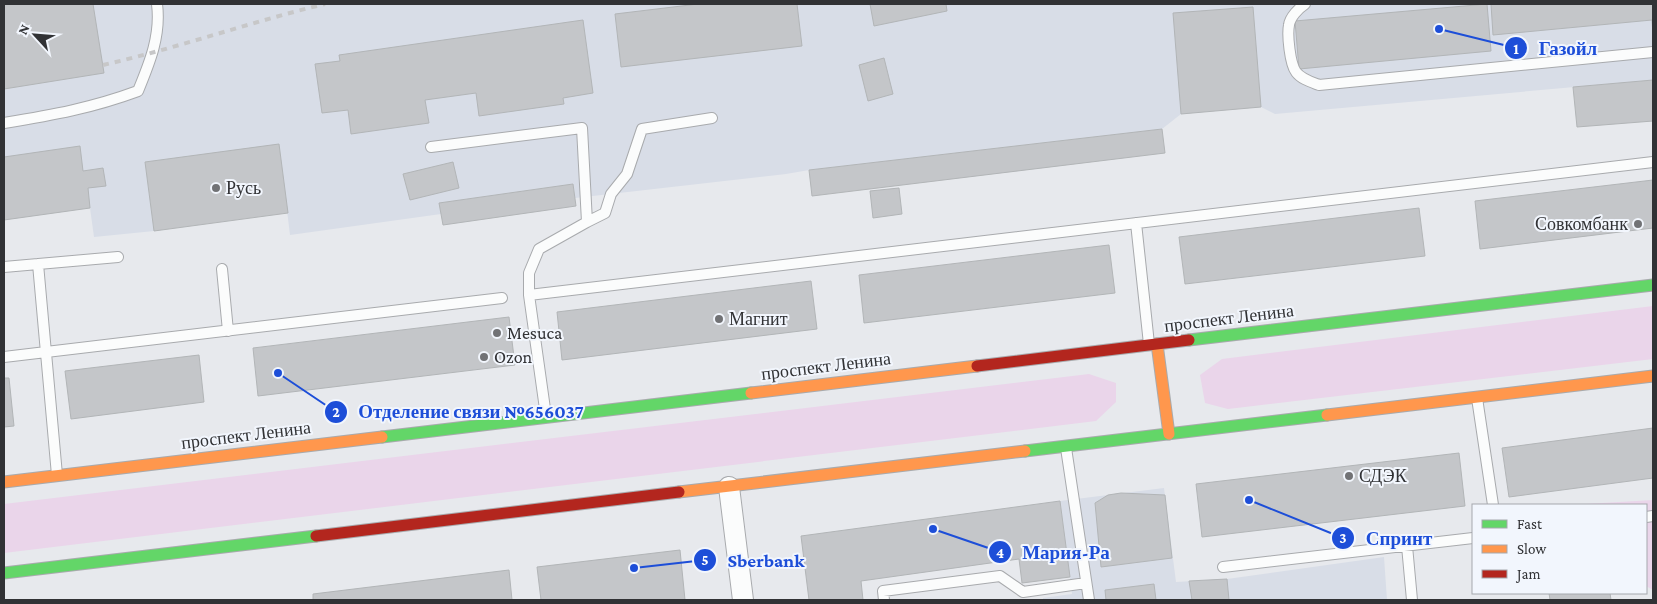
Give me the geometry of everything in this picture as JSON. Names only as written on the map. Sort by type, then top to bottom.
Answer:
[{"type":"main road","name":"проспект Ленина","points":[[4,482],[1653,285]]},
{"type":"main road","points":[[1153,344],[1169,434]]},
{"type":"main road","points":[[4,573],[1653,376]]},
{"type":"street","points":[[729,486],[743,600]]},
{"type":"lane","points":[[4,123],[72,112],[103,104],[138,91],[153,54],[159,19],[157,4]]},
{"type":"lane","points":[[1305,4],[1294,15],[1289,25],[1292,62],[1296,72],[1306,80],[1319,85],[1653,52]]},
{"type":"lane","points":[[546,417],[529,295],[529,273],[539,250],[605,213],[611,194],[627,174],[642,129],[712,118]]},
{"type":"lane","points":[[431,147],[582,128],[587,222]]},
{"type":"lane","points":[[529,295],[1653,162]]},
{"type":"lane","points":[[1136,223],[1153,344]]},
{"type":"lane","points":[[4,267],[118,257]]},
{"type":"lane","points":[[38,264],[57,475]]},
{"type":"lane","points":[[222,269],[228,331]]},
{"type":"lane","points":[[4,357],[502,298]]},
{"type":"lane","points":[[1477,397],[1492,504]]},
{"type":"lane","points":[[1066,446],[1089,600]]},
{"type":"lane","points":[[1223,567],[1472,538]]},
{"type":"lane","points":[[1407,546],[1412,600]]},
{"type":"lane","points":[[884,600],[883,591],[1000,576],[1023,592],[1086,583]]},
{"type":"shaded area","points":[[4,4],[1653,4],[1653,80],[1275,114],[1261,107],[1181,114],[1162,129],[786,174],[575,198],[573,184],[440,203],[441,214],[290,235],[279,145],[145,162],[154,231],[94,237],[90,208],[4,220]]},
{"type":"shaded area","points":[[1653,306],[1653,359],[1228,409],[1205,403],[1200,375],[1222,359]]},
{"type":"shaded area","points":[[1089,374],[1116,383],[1116,402],[1096,421],[4,553],[4,504]]},
{"type":"shaded area","points":[[1164,488],[1176,582],[1227,579],[1384,557],[1387,600],[1043,600],[1043,598],[1072,594],[1060,501]]},
{"type":"shaded area","points":[[1653,500],[1653,590],[1647,587],[1647,504],[1585,504]]},
{"type":"building","points":[[4,4],[93,4],[104,73],[4,89]]},
{"type":"building","points":[[698,4],[797,4],[802,46],[621,67],[615,14]]},
{"type":"building","points":[[870,4],[946,4],[947,11],[874,26]]},
{"type":"building","points":[[1487,4],[1491,51],[1299,69],[1295,21]]},
{"type":"building","points":[[1491,4],[1653,4],[1653,35],[1652,20],[1493,35]]},
{"type":"building","points":[[1253,7],[1261,107],[1181,114],[1173,13]]},
{"type":"building","points":[[583,20],[593,93],[563,98],[564,104],[479,116],[476,93],[425,100],[429,123],[351,134],[348,110],[322,113],[315,64],[340,61],[339,55]]},
{"type":"building","points":[[884,58],[893,94],[868,101],[859,65]]},
{"type":"building","points":[[1653,80],[1653,121],[1577,127],[1573,87]]},
{"type":"building","points":[[1162,129],[1165,153],[812,196],[809,170]]},
{"type":"building","name":"Русь","points":[[279,144],[288,213],[154,231],[145,162]]},
{"type":"building","points":[[80,146],[83,171],[103,168],[106,186],[88,188],[90,208],[4,220],[4,157]]},
{"type":"building","points":[[453,162],[459,188],[410,200],[403,174]]},
{"type":"building","points":[[1653,180],[1653,228],[1480,249],[1475,201]]},
{"type":"building","points":[[573,184],[576,206],[443,225],[439,203]]},
{"type":"building","points":[[899,188],[902,214],[873,218],[870,191]]},
{"type":"building","points":[[1419,208],[1425,256],[1185,284],[1179,237]]},
{"type":"building","points":[[1109,245],[1115,293],[864,323],[859,275]]},
{"type":"building","points":[[811,281],[817,329],[562,360],[557,312]]},
{"type":"building","points":[[509,317],[515,365],[258,396],[253,348]]},
{"type":"building","points":[[199,355],[204,402],[71,419],[65,371]]},
{"type":"building","points":[[4,378],[9,378],[14,426],[4,427]]},
{"type":"building","points":[[1653,428],[1653,478],[1509,497],[1502,448]]},
{"type":"building","points":[[1459,453],[1465,506],[1202,537],[1196,484]]},
{"type":"building","points":[[1121,493],[1165,495],[1172,558],[1101,567],[1095,503],[1108,495]]},
{"type":"building","points":[[1060,501],[1070,577],[1022,583],[1019,559],[861,581],[863,600],[809,600],[801,536]]},
{"type":"building","points":[[680,550],[685,600],[541,600],[537,567]]},
{"type":"building","points":[[509,570],[512,600],[313,600],[313,594]]},
{"type":"building","points":[[1227,579],[1229,600],[1192,600],[1189,581]]},
{"type":"building","points":[[1154,584],[1156,600],[1106,600],[1105,590]]},
{"type":"building","points":[[1549,594],[1610,594],[1611,600],[1550,600]]},
{"type":"railway","points":[[103,65],[325,4]]},
{"type":"traffic: fast","points":[[1189,340],[1653,285]]},
{"type":"traffic: fast","points":[[382,437],[751,393]]},
{"type":"traffic: fast","points":[[1025,451],[1327,415]]},
{"type":"traffic: fast","points":[[4,573],[316,536]]},
{"type":"traffic: slow","points":[[1157,344],[1169,434]]},
{"type":"traffic: slow","points":[[751,393],[977,366]]},
{"type":"traffic: slow","points":[[1327,415],[1653,376]]},
{"type":"traffic: slow","points":[[4,482],[382,437]]},
{"type":"traffic: slow","points":[[679,492],[1025,451]]},
{"type":"traffic: jam","points":[[977,366],[1189,340]]},
{"type":"traffic: jam","points":[[316,536],[679,492]]},
{"type":"place","name":"Газойл","points":[[1439,29]]},
{"type":"place","name":"Русь","points":[[216,188]]},
{"type":"place","name":"Совкомбанк","points":[[1638,224]]},
{"type":"place","name":"Магнит","points":[[719,319]]},
{"type":"place","name":"Mesuca","points":[[497,333]]},
{"type":"place","name":"Ozon","points":[[484,357]]},
{"type":"place","name":"Отделение связи №656037","points":[[278,373]]},
{"type":"place","name":"СДЭК","points":[[1349,476]]},
{"type":"place","name":"Спринт","points":[[1249,500]]},
{"type":"place","name":"Мария-Ра","points":[[933,529]]},
{"type":"place","name":"Sberbank","points":[[634,568]]}]
